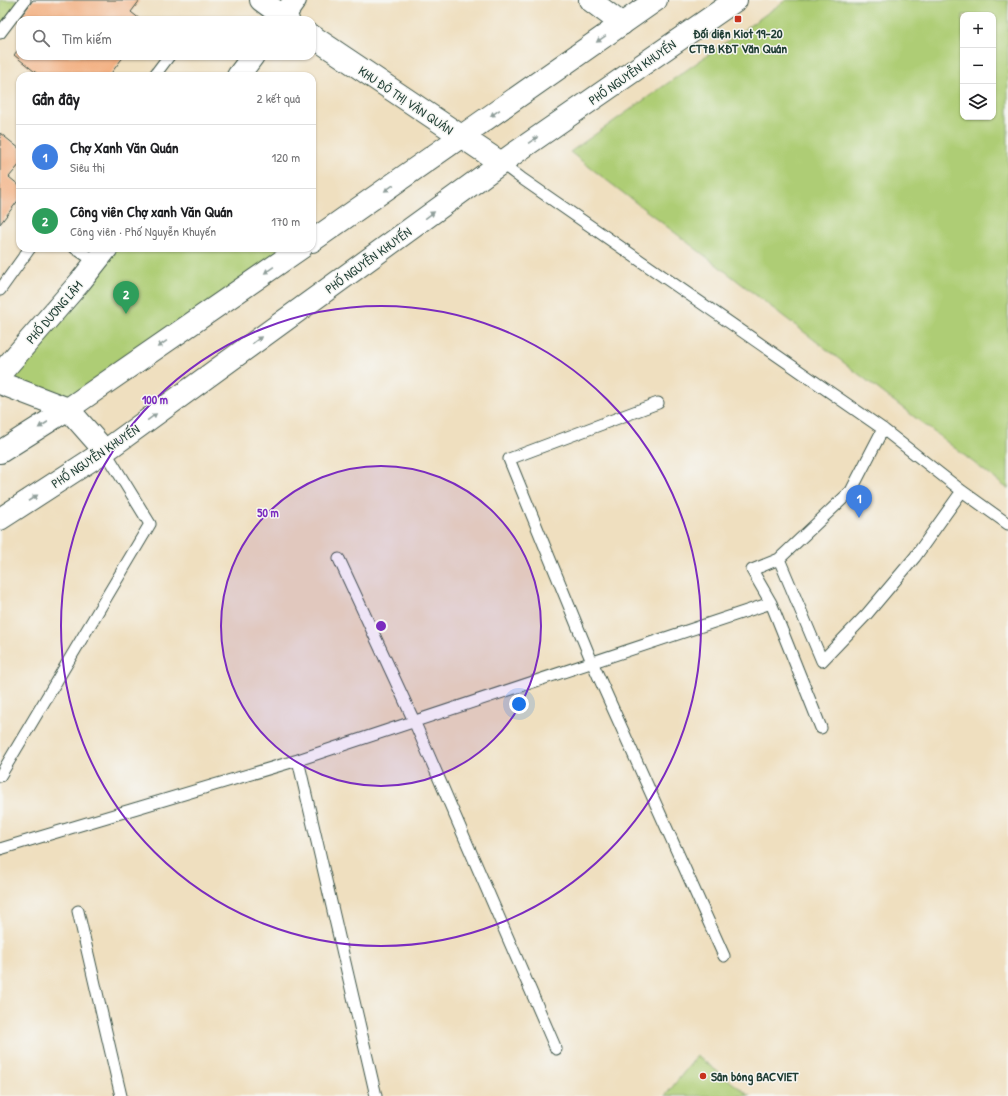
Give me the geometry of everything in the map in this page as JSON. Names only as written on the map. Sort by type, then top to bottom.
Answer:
[{"type":"street","points":[[261,0],[287,14]]},
{"type":"street","points":[[590,0],[622,24]]},
{"type":"street","points":[[316,237],[656,0]]},
{"type":"street","name":"PHỐ NGUYỄN KHUYẾN","points":[[0,519],[105,451],[501,163],[736,0]]},
{"type":"street","name":"KHU ĐÔ THỊ VĂN QUÁN","points":[[316,39],[501,163]]},
{"type":"street","points":[[241,72],[250,60]]},
{"type":"street","points":[[0,452],[68,409],[295,252]]},
{"type":"street","name":"PHỐ DƯƠNG LÂM","points":[[0,374],[80,282],[101,255]]},
{"type":"street","points":[[0,383],[68,409],[105,451]]},
{"type":"lane","points":[[2,27],[25,0]]},
{"type":"lane","points":[[157,72],[166,60]]},
{"type":"lane","points":[[501,163],[883,429],[962,491],[1008,524]]},
{"type":"lane","points":[[0,290],[27,252]]},
{"type":"lane","points":[[89,252],[101,255]]},
{"type":"lane","points":[[658,403],[509,459],[592,662],[724,956]]},
{"type":"lane","points":[[821,728],[771,603],[752,570],[779,559],[851,490],[883,429]]},
{"type":"lane","points":[[0,776],[150,524],[105,451]]},
{"type":"lane","points":[[779,559],[822,661],[867,614],[915,557],[962,491]]},
{"type":"lane","points":[[339,559],[414,721],[556,1049]]},
{"type":"lane","points":[[0,849],[298,760],[771,603]]},
{"type":"lane","points":[[298,760],[376,1096]]},
{"type":"lane","points":[[78,912],[121,1096]]},
{"type":"green space","points":[[0,0],[23,0],[0,30]]},
{"type":"green space","points":[[786,0],[1008,0],[1008,489],[570,152]]},
{"type":"green space","points":[[103,252],[289,252],[67,404],[0,379]]},
{"type":"green space","name":"Sân bóng BACVIET","points":[[697,1056],[750,1096],[665,1096]]},
{"type":"building","points":[[33,0],[140,0],[131,12],[136,16],[21,16]]},
{"type":"building","points":[[20,60],[121,60],[112,72],[35,72]]},
{"type":"building","points":[[0,133],[16,146],[16,169],[9,177],[16,183],[16,203],[0,224]]},
{"type":"place","name":"Đối diện Kiot 19-20 CT7B KĐT Văn Quán","points":[[738,19]]},
{"type":"place","name":"Công viên Chợ xanh Văn Quán","points":[[126,314]]},
{"type":"place","name":"Chợ Xanh Văn Quán","points":[[859,518]]},
{"type":"place","name":"Sân bóng BACVIET","points":[[703,1076]]}]
